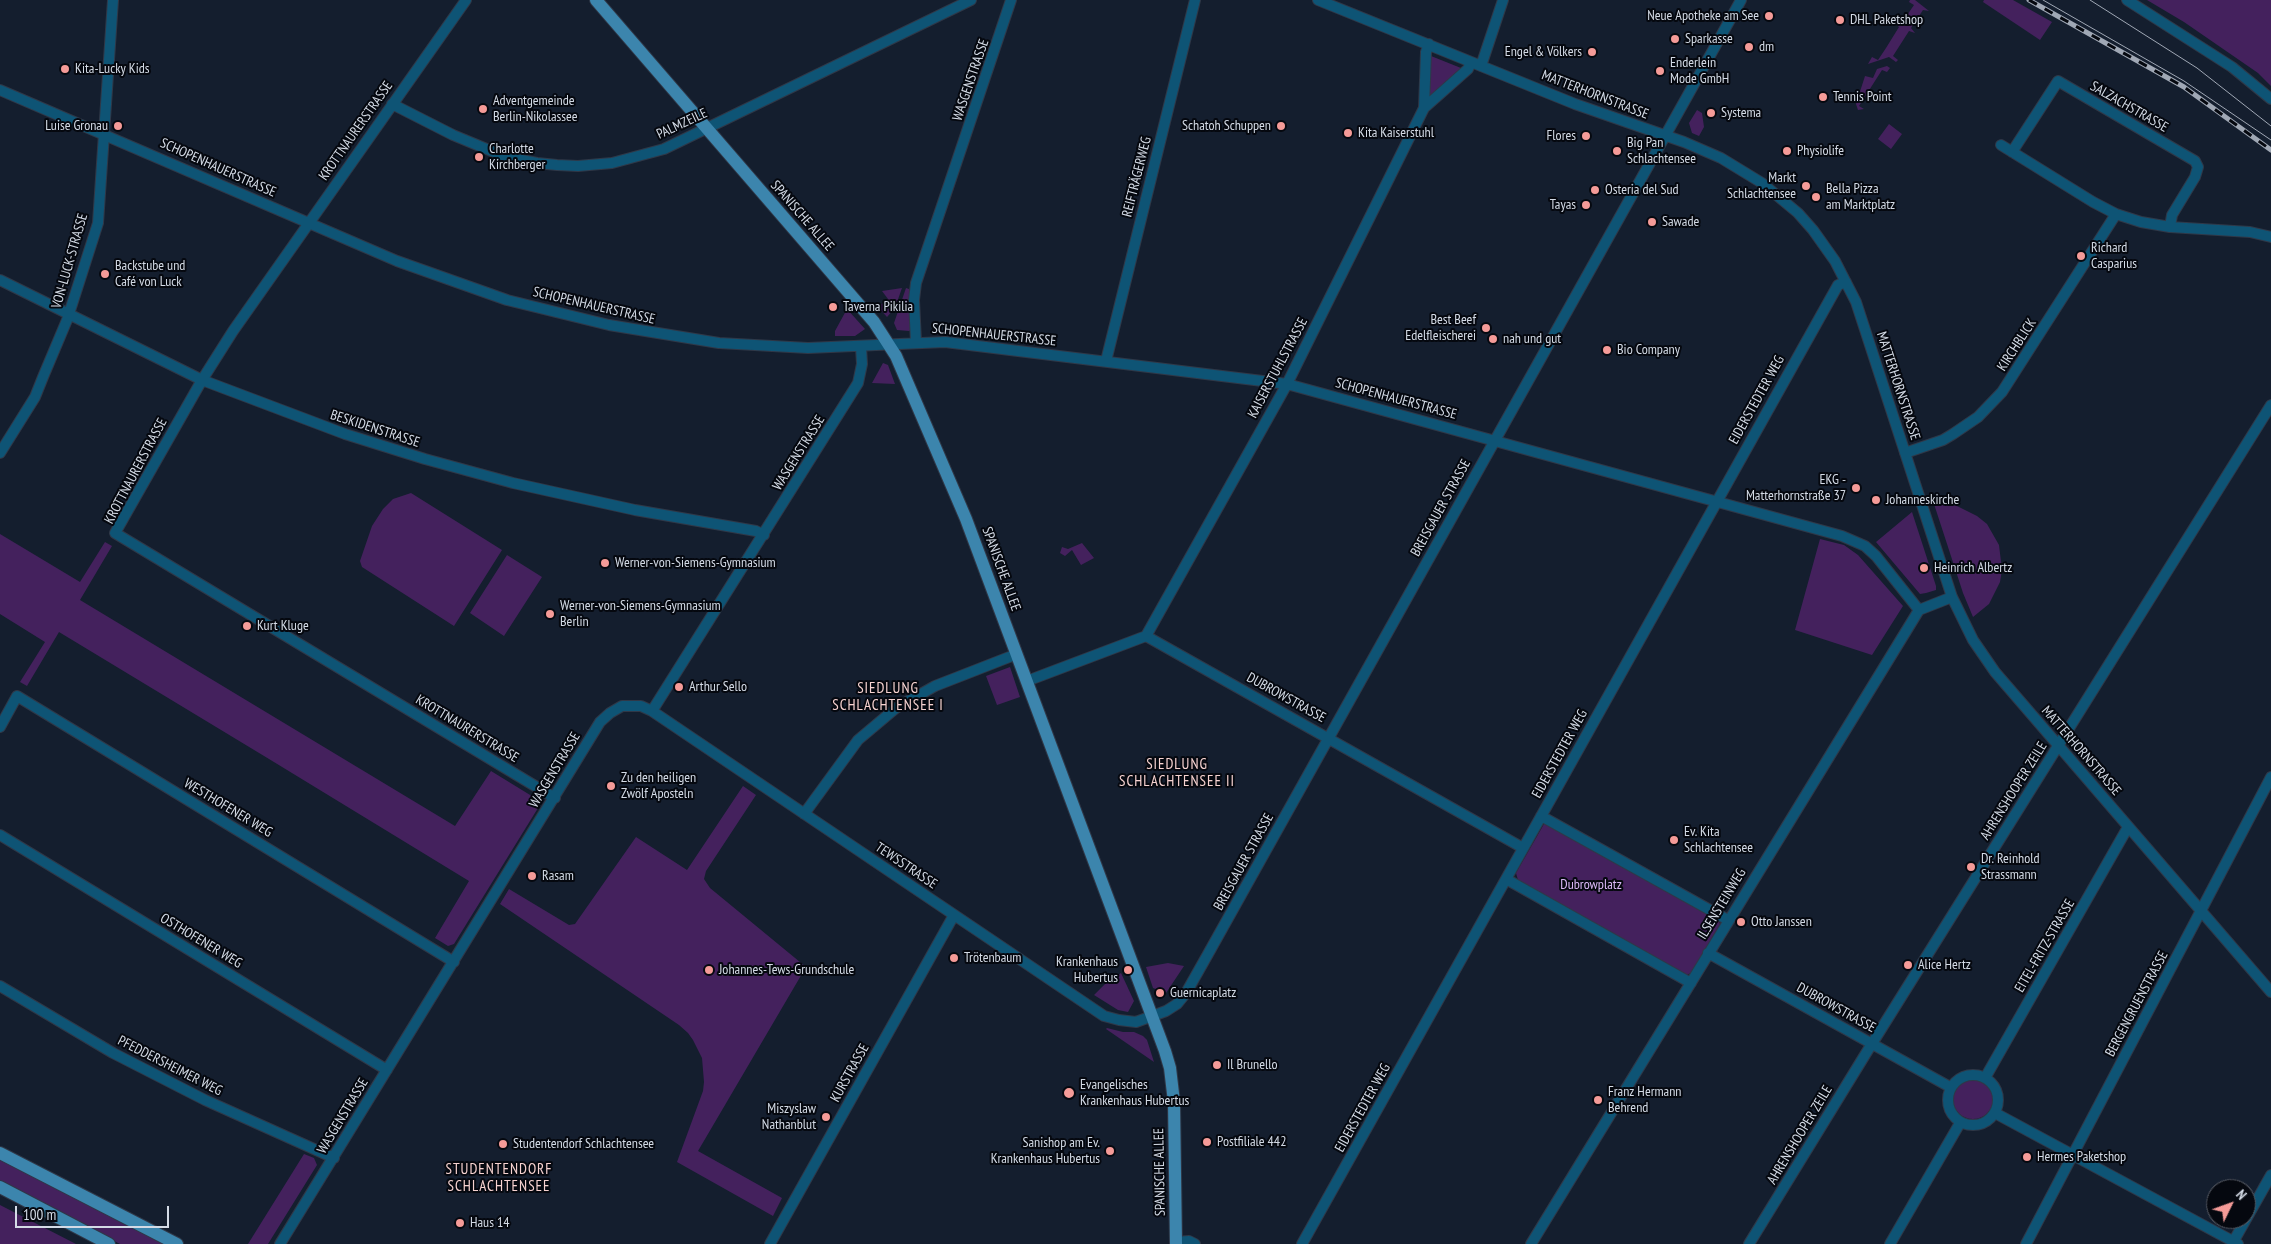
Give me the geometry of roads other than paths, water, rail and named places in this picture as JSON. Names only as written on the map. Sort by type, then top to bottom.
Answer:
[{"type":"main road","name":"SPANISCHE ALLEE","points":[[601,2],[706,128],[874,322],[910,386],[966,519],[1165,1051],[1173,1084],[1176,1243]]},
{"type":"main road","points":[[0,1153],[177,1244]]},
{"type":"main road","points":[[0,1187],[109,1244]]},
{"type":"street","name":"VON-LUCK-STRASSE","points":[[0,453],[35,397],[69,314],[98,222],[113,0]]},
{"type":"street","name":"KROTTNAURERSTRASSE","points":[[466,0],[233,332],[202,380],[115,533],[554,798]]},
{"type":"street","name":"PALMZEILE","points":[[392,104],[485,149],[506,157],[536,164],[578,166],[626,160],[664,149],[971,0]]},
{"type":"street","name":"WASGENSTRASSE","points":[[916,342],[914,300],[916,283],[1012,2],[1011,0]]},
{"type":"street","name":"REIFTRÄGERWEG","points":[[1106,361],[1195,0]]},
{"type":"street","name":"MATTERHORNSTRASSE","points":[[1318,0],[1575,104],[1721,158],[1762,183],[1783,199],[1817,235],[1856,302],[1952,597],[1973,640],[1987,662],[2271,992]]},
{"type":"street","name":"KAISERSTUHLSTRASSE","points":[[1146,636],[1287,384],[1424,108],[1476,64],[1503,0]]},
{"type":"street","name":"BREISGAUER STRASSE","points":[[1152,1017],[1177,1004],[1186,993],[1740,0]]},
{"type":"street","points":[[2127,0],[2232,68],[2271,99]]},
{"type":"street","name":"KAISERSTUHLSTRASSE","points":[[1424,108],[1426,52],[1429,44]]},
{"type":"street","name":"SALZACHSTRASSE","points":[[2012,152],[2058,81],[2195,161],[2198,167],[2196,177],[2172,215],[2170,227]]},
{"type":"street","name":"SCHOPENHAUERSTRASSE","points":[[0,90],[105,133],[397,261],[507,300],[609,325],[667,336],[763,347],[889,346],[916,342],[945,342],[1287,384],[1842,536],[1865,546],[1876,556],[1919,610]]},
{"type":"street","points":[[2001,145],[2093,202],[2116,214],[2141,222],[2170,227],[2250,232],[2271,237]]},
{"type":"street","name":"KIRCHBLICK","points":[[1905,452],[1943,440],[1978,417],[1997,398],[2116,214]]},
{"type":"street","name":"BESKIDENSTRASSE","points":[[0,280],[202,380],[310,422],[425,459],[560,494],[635,510],[756,531],[764,535]]},
{"type":"street","name":"EIDERSTEDTER WEG","points":[[1302,1244],[1838,285],[1846,282]]},
{"type":"street","name":"WASGENSTRASSE","points":[[280,1244],[600,722],[617,708],[631,705],[641,706],[652,711],[858,383],[862,364],[861,346]]},
{"type":"street","name":"AHRENSHOOPER ZEILE","points":[[1749,1244],[1872,1043],[2271,405]]},
{"type":"street","points":[[1919,610],[1952,597]]},
{"type":"street","name":"ILSENSTEINWEG","points":[[1531,1244],[1919,610]]},
{"type":"street","points":[[1026,681],[1146,636]]},
{"type":"street","name":"DUBROWSTRASSE","points":[[1146,636],[1523,848]]},
{"type":"street","points":[[804,814],[858,740],[896,708],[935,686],[1017,654]]},
{"type":"street","name":"WESTHOFENER WEG","points":[[0,726],[17,696],[454,962]]},
{"type":"street","name":"TEWSSTRASSE","points":[[652,711],[1104,1016],[1129,1022],[1152,1017]]},
{"type":"street","name":"BERGENGRUENSTRASSE","points":[[2026,1244],[2271,777]]},
{"type":"street","points":[[1541,816],[1728,920]]},
{"type":"street","name":"EITEL-FRITZ-STRASSE","points":[[1985,1078],[2128,827]]},
{"type":"street","name":"OSTHOFENER WEG","points":[[0,835],[387,1070]]},
{"type":"street","points":[[1506,879],[1690,983]]},
{"type":"street","name":"KURSTRASSE","points":[[770,1244],[954,915]]},
{"type":"street","name":"DUBROWSTRASSE","points":[[1708,953],[1950,1087]]},
{"type":"street","name":"PFEDDERSHEIMER WEG","points":[[0,986],[121,1057],[205,1100],[334,1158]]},
{"type":"street","points":[[1970,1075],[1985,1078],[1996,1090],[1998,1098],[1995,1113],[1984,1124],[1976,1126],[1960,1123],[1953,1118],[1947,1103],[1950,1087],[1956,1081],[1970,1075]]},
{"type":"street","points":[[1995,1113],[2235,1243],[2271,1174]]},
{"type":"street","points":[[1890,1244],[1960,1123]]},
{"type":"street","points":[[1176,1243],[1189,1242],[1195,1244]]},
{"type":"tram line","points":[[2043,0],[2184,81],[2271,140]]},
{"type":"tram line","points":[[2090,0],[2197,68],[2271,126]]},
{"type":"railway","points":[[2029,0],[2184,87],[2271,150]]},
{"type":"place","name":"Neue Apotheke am See","points":[[1769,16]]},
{"type":"place","name":"DHL Paketshop","points":[[1840,20]]},
{"type":"place","name":"Sparkasse","points":[[1675,39]]},
{"type":"place","name":"dm","points":[[1749,47]]},
{"type":"place","name":"Engel & Völkers","points":[[1592,52]]},
{"type":"place","name":"Kita-Lucky Kids","points":[[65,69]]},
{"type":"place","name":"Enderlein Mode GmbH","points":[[1660,71]]},
{"type":"place","name":"Tennis Point","points":[[1823,97]]},
{"type":"place","name":"Adventgemeinde Berlin-Nikolassee","points":[[483,109]]},
{"type":"place","name":"Systema","points":[[1711,113]]},
{"type":"place","name":"Luise Gronau","points":[[118,126]]},
{"type":"place","name":"Schatoh Schuppen","points":[[1281,126]]},
{"type":"place","name":"Kita Kaiserstuhl","points":[[1348,133]]},
{"type":"place","name":"Flores","points":[[1586,136]]},
{"type":"place","name":"Big Pan Schlachtensee","points":[[1617,151]]},
{"type":"place","name":"Physiolife","points":[[1787,151]]},
{"type":"place","name":"Charlotte Kirchberger","points":[[479,157]]},
{"type":"place","name":"Markt Schlachtensee","points":[[1806,186]]},
{"type":"place","name":"Osteria del Sud","points":[[1595,190]]},
{"type":"place","name":"Bella Pizza am Marktplatz","points":[[1816,197]]},
{"type":"place","name":"Tayas","points":[[1586,205]]},
{"type":"place","name":"Sawade","points":[[1652,222]]},
{"type":"place","name":"Richard Casparius","points":[[2081,256]]},
{"type":"place","name":"Backstube und Café von Luck","points":[[105,274]]},
{"type":"place","name":"Taverna Pikilia","points":[[833,307]]},
{"type":"place","name":"Best Beef Edelfleischerei","points":[[1486,328]]},
{"type":"place","name":"nah und gut","points":[[1493,339]]},
{"type":"place","name":"Bio Company","points":[[1607,350]]},
{"type":"place","name":"EKG - Matterhornstraße 37","points":[[1856,488]]},
{"type":"place","name":"Johanneskirche","points":[[1876,500]]},
{"type":"place","name":"Werner-von-Siemens-Gymnasium","points":[[605,563]]},
{"type":"place","name":"Heinrich Albertz","points":[[1924,568]]},
{"type":"place","name":"Werner-von-Siemens-Gymnasium Berlin","points":[[550,614]]},
{"type":"place","name":"Kurt Kluge","points":[[247,626]]},
{"type":"place","name":"Arthur Sello","points":[[679,687]]},
{"type":"place","name":"Zu den heiligen Zwölf Aposteln","points":[[611,786]]},
{"type":"place","name":"Ev. Kita Schlachtensee","points":[[1674,840]]},
{"type":"place","name":"Dr. Reinhold Strassmann","points":[[1971,867]]},
{"type":"place","name":"Rasam","points":[[532,876]]},
{"type":"place","name":"Otto Janssen","points":[[1741,922]]},
{"type":"place","name":"Trötenbaum","points":[[954,958]]},
{"type":"place","name":"Alice Hertz","points":[[1908,965]]},
{"type":"place","name":"Johannes-Tews-Grundschule","points":[[709,970]]},
{"type":"place","name":"Krankenhaus Hubertus","points":[[1128,970]]},
{"type":"place","name":"Guernicaplatz","points":[[1160,993]]},
{"type":"place","name":"Il Brunello","points":[[1217,1065]]},
{"type":"place","name":"Evangelisches Krankenhaus Hubertus","points":[[1069,1093]]},
{"type":"place","name":"Franz Hermann Behrend","points":[[1598,1100]]},
{"type":"place","name":"Miszyslaw Nathanblut","points":[[826,1117]]},
{"type":"place","name":"Postfiliale 442","points":[[1207,1142]]},
{"type":"place","name":"Studentendorf Schlachtensee","points":[[503,1144]]},
{"type":"place","name":"Sanishop am Ev. Krankenhaus Hubertus","points":[[1110,1151]]},
{"type":"place","name":"Hermes Paketshop","points":[[2027,1157]]},
{"type":"place","name":"Haus 14","points":[[460,1223]]},
{"type":"district","name":"SIEDLUNG SCHLACHTENSEE I","points":[[888,698]]},
{"type":"district","name":"SIEDLUNG SCHLACHTENSEE II","points":[[1177,774]]},
{"type":"district","name":"STUDENTENDORF SCHLACHTENSEE","points":[[499,1178]]},
{"type":"park label","name":"Dubrowplatz","points":[[1591,885]]}]
